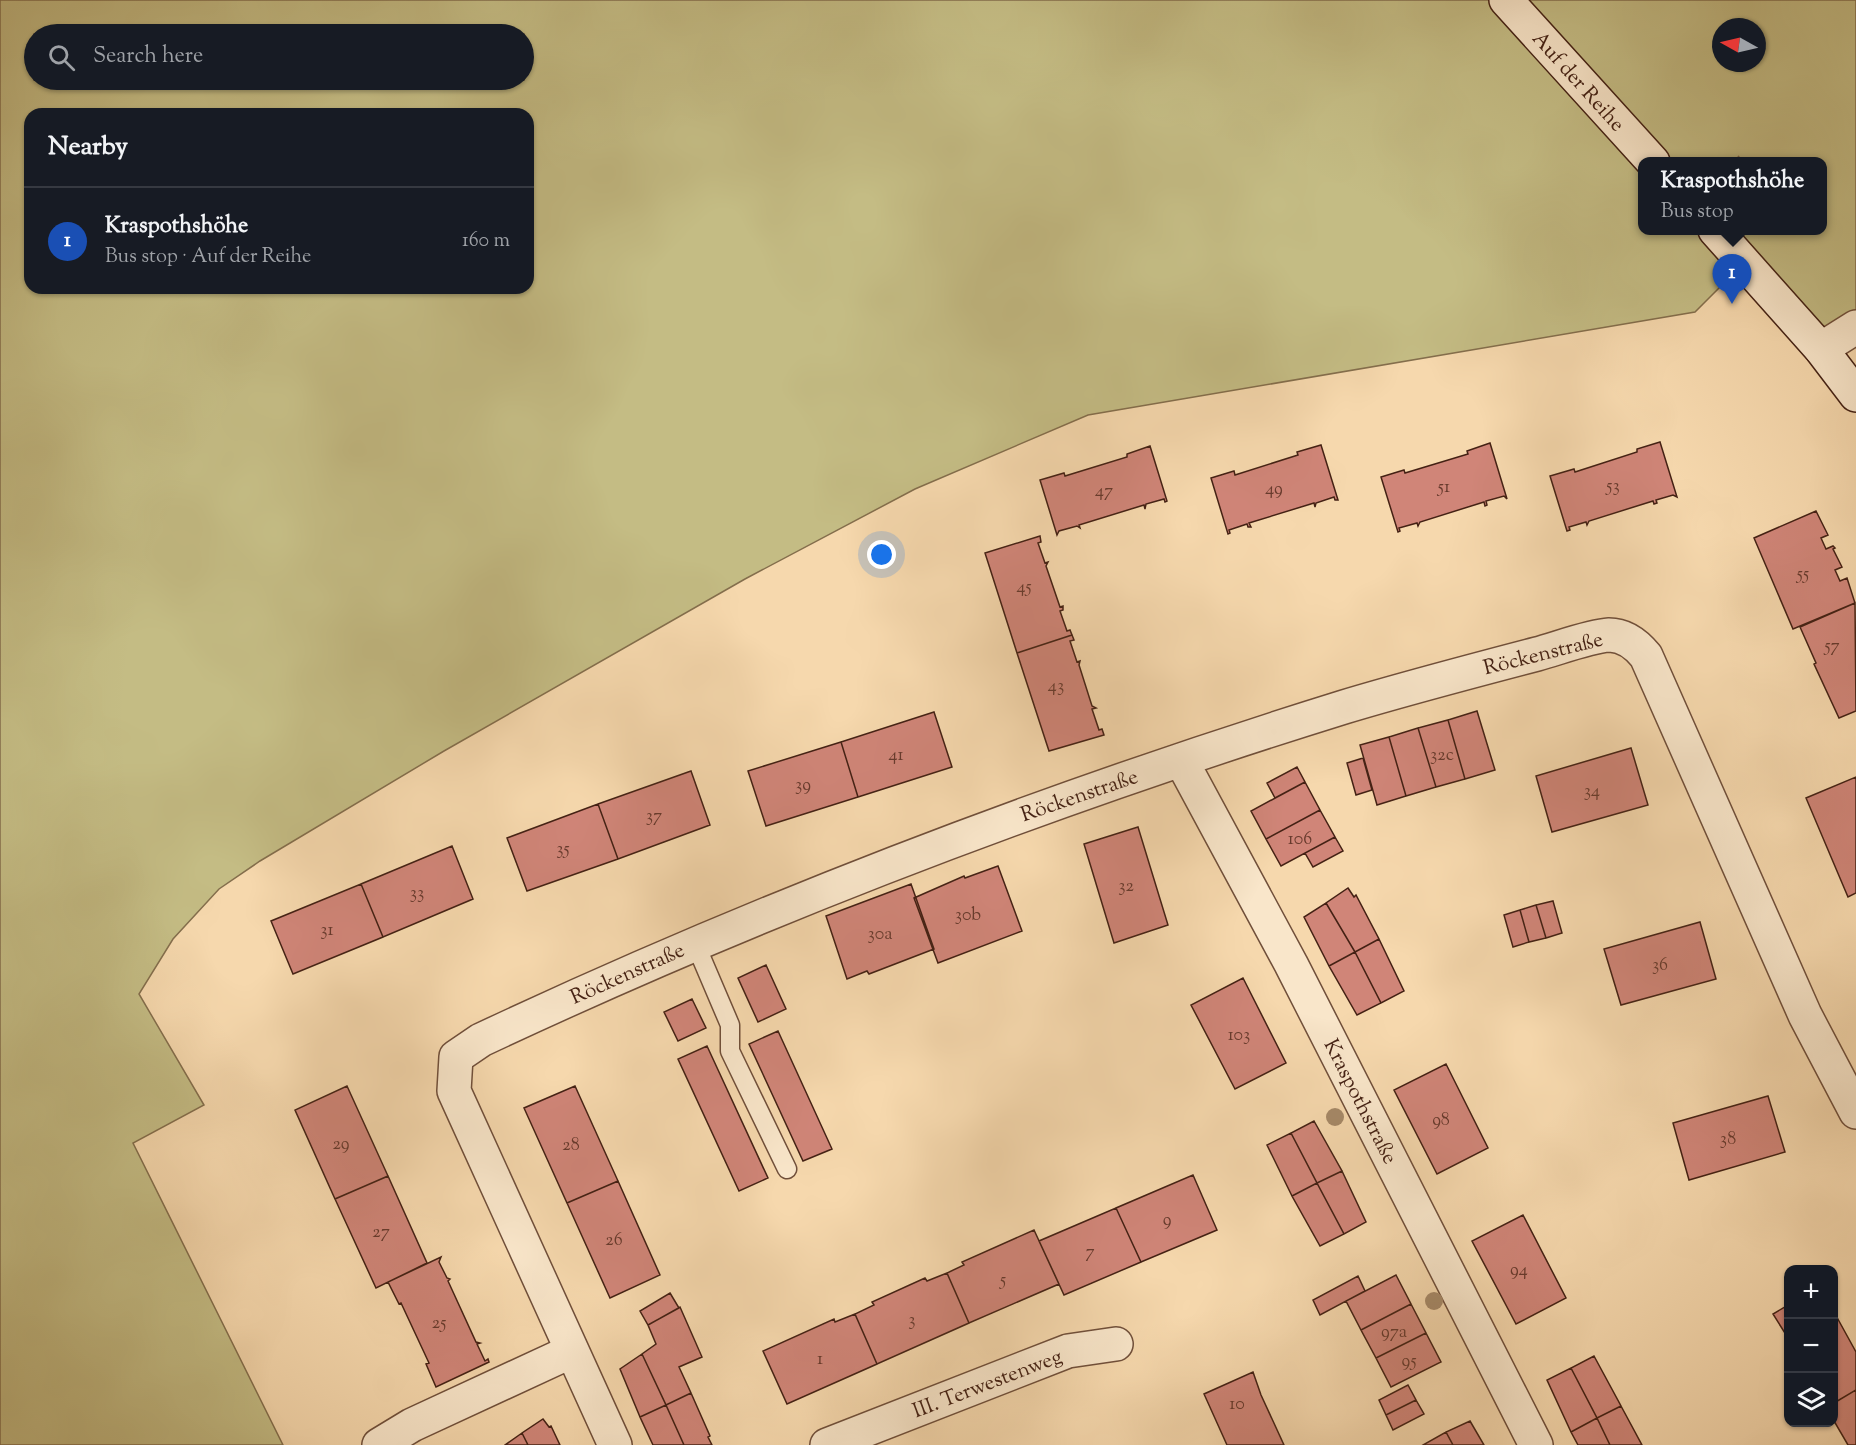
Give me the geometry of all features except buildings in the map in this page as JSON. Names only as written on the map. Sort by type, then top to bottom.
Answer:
[{"type":"street","name":"Auf der Reihe","points":[[1506,0],[1648,157]]},
{"type":"street","points":[[1719,235],[1821,349],[1856,394]]},
{"type":"street","points":[[1821,349],[1856,327]]},
{"type":"street","name":"Röckenstraße","points":[[615,1445],[454,1091],[456,1057],[491,1036],[695,943],[853,877],[964,835],[1181,760],[1390,693],[1611,635],[1635,643],[1646,656],[1804,1015],[1856,1112]]},
{"type":"street","name":"Kraspothstraße","points":[[1181,760],[1292,964],[1536,1445]]},
{"type":"street","name":"III. Terwestenweg","points":[[827,1445],[1068,1352],[1116,1344]]},
{"type":"street","points":[[379,1445],[411,1425],[572,1351]]},
{"type":"lane","points":[[695,943],[730,1024],[730,1052],[787,1169]]},
{"type":"shaded area","points":[[0,0],[1856,0],[1856,328],[1823,349],[1743,264],[1695,312],[1088,415],[915,489],[745,579],[444,751],[260,861],[219,889],[173,939],[139,994],[204,1105],[133,1143],[283,1445],[0,1445]]},
{"type":"place","name":"Kraspothshöhe","points":[[1732,304]]}]
